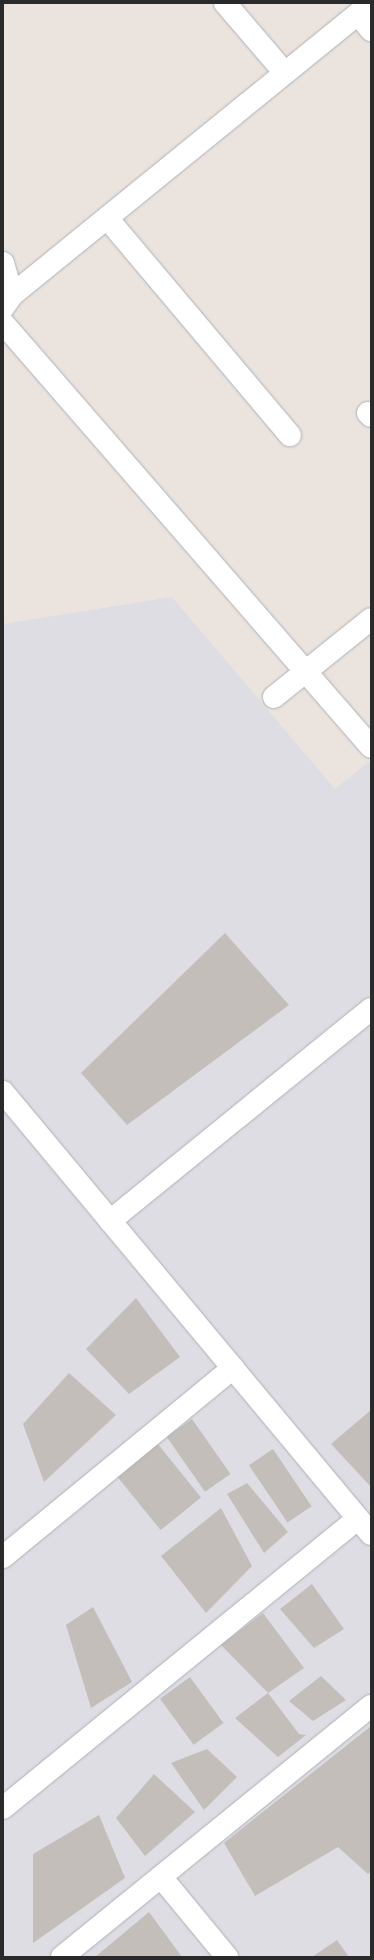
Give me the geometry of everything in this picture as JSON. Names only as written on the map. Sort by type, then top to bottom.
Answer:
[{"type":"street","points":[[225,3],[285,73]]},
{"type":"street","points":[[7,301],[285,73],[367,16]]},
{"type":"street","points":[[107,218],[290,435]]},
{"type":"street","points":[[3,263],[7,301]]},
{"type":"street","points":[[3,323],[371,748]]},
{"type":"street","points":[[274,698],[371,619]]},
{"type":"street","points":[[110,1221],[371,1008]]},
{"type":"street","points":[[3,1092],[364,1526],[3,1808]]},
{"type":"street","points":[[3,1557],[233,1368]]},
{"type":"street","points":[[62,1957],[371,1706]]},
{"type":"street","points":[[161,1877],[227,1957]]},
{"type":"shaded area","points":[[172,597],[335,789],[371,760],[371,1957],[3,1957],[3,624]]},
{"type":"building","points":[[225,933],[289,1005],[127,1125],[81,1073]]},
{"type":"building","points":[[136,1298],[180,1357],[129,1394],[86,1349]]},
{"type":"building","points":[[69,1373],[116,1415],[44,1482],[23,1424]]},
{"type":"building","points":[[371,1410],[371,1487],[331,1444]]},
{"type":"building","points":[[192,1419],[230,1474],[205,1492],[167,1437]]},
{"type":"building","points":[[157,1443],[201,1497],[161,1530],[117,1476]]},
{"type":"building","points":[[273,1449],[312,1506],[288,1522],[249,1465]]},
{"type":"building","points":[[247,1483],[288,1532],[264,1553],[227,1494]]},
{"type":"building","points":[[221,1508],[252,1566],[206,1613],[161,1556]]},
{"type":"building","points":[[312,1584],[344,1629],[314,1648],[280,1609]]},
{"type":"building","points":[[93,1607],[132,1682],[91,1708],[66,1625]]},
{"type":"building","points":[[263,1613],[304,1668],[268,1693],[221,1645]]},
{"type":"building","points":[[321,1676],[346,1700],[313,1721],[289,1701]]},
{"type":"building","points":[[190,1677],[224,1723],[194,1745],[160,1699]]},
{"type":"building","points":[[268,1693],[299,1734],[306,1735],[278,1757],[235,1718]]},
{"type":"building","points":[[371,1726],[371,1871],[368,1874],[338,1847],[255,1896],[224,1843]]},
{"type":"building","points":[[207,1749],[237,1777],[204,1810],[171,1763]]},
{"type":"building","points":[[154,1774],[195,1812],[145,1856],[116,1818]]},
{"type":"building","points":[[99,1815],[125,1878],[33,1943],[33,1854]]},
{"type":"building","points":[[149,1912],[182,1957],[95,1957]]},
{"type":"building","points":[[337,1940],[349,1957],[312,1957]]}]
